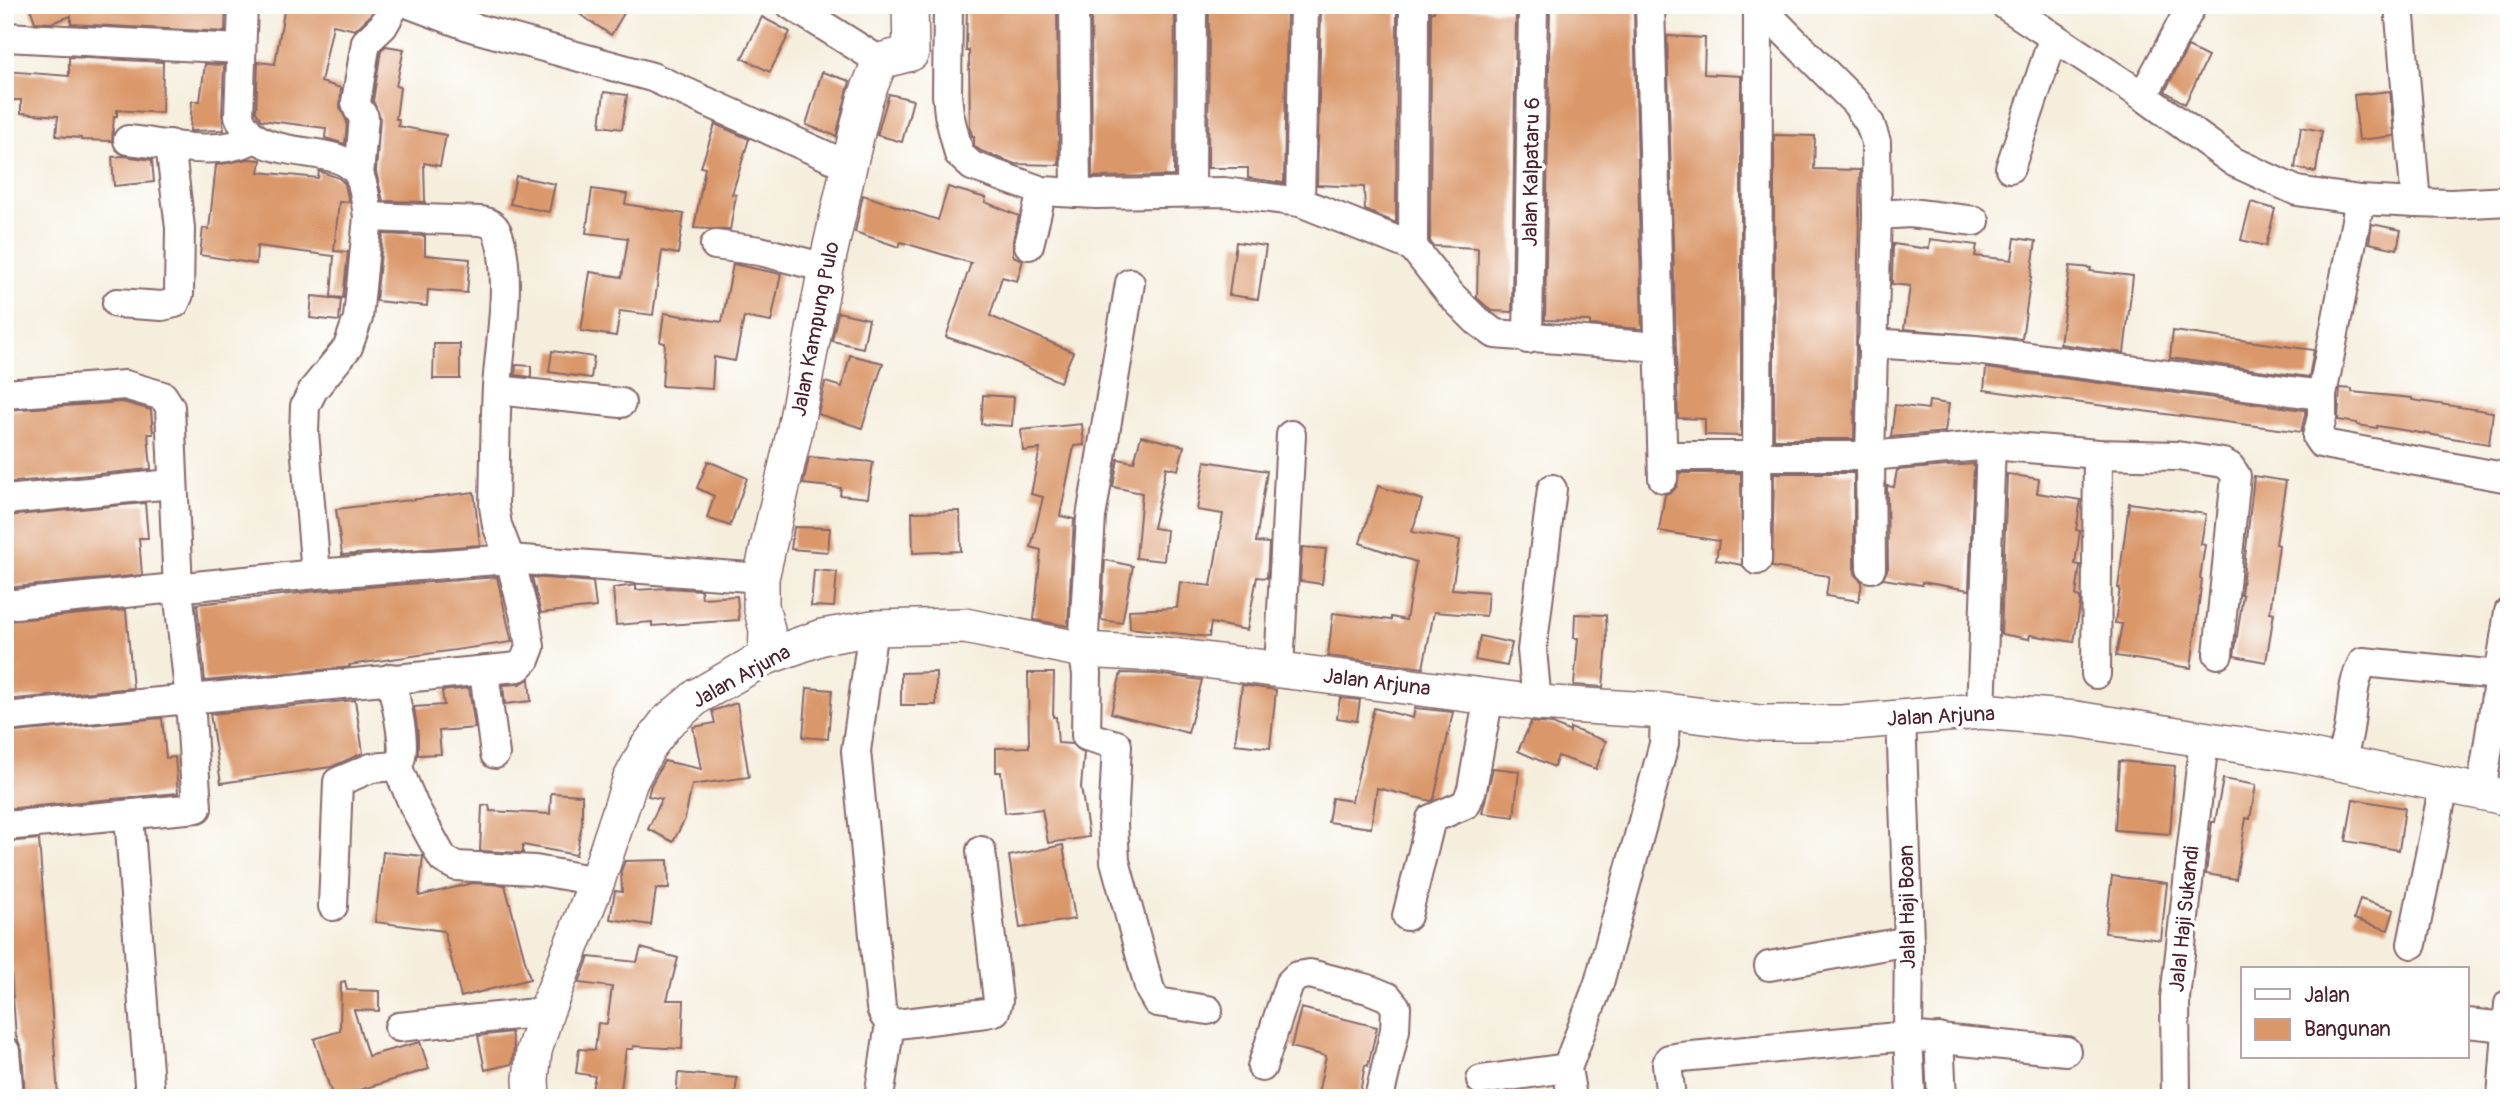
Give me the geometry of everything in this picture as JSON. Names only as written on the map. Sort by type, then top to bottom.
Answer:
[{"type":"street","points":[[243,5],[239,116],[244,129],[260,142],[337,159],[351,166],[359,176]]},
{"type":"street","points":[[791,5],[896,57],[947,95]]},
{"type":"street","points":[[896,57],[910,5]]},
{"type":"street","points":[[948,5],[947,95],[959,154],[972,166],[1042,191],[1224,192],[1300,202],[1413,247],[1450,294],[1476,320],[1495,334],[1528,339],[1659,347]]},
{"type":"street","points":[[1074,5],[1076,193]]},
{"type":"street","points":[[1191,191],[1192,5]]},
{"type":"street","points":[[1300,202],[1304,5]]},
{"type":"street","points":[[1413,247],[1414,5]]},
{"type":"street","name":"Jalan Kalpataru 6","points":[[1528,339],[1533,5]]},
{"type":"street","points":[[1650,5],[1663,467],[1757,455],[1870,456],[1991,445],[2098,454],[2177,456],[2223,463],[2236,477],[2218,654]]},
{"type":"street","points":[[1757,560],[1758,5],[1864,113],[1876,142],[1877,215],[1870,456],[1871,568]]},
{"type":"street","points":[[2005,5],[2143,96],[2234,162],[2297,191],[2360,201],[2451,204],[2509,201]]},
{"type":"street","points":[[2143,96],[2192,5]]},
{"type":"street","points":[[2399,5],[2416,203]]},
{"type":"street","points":[[316,574],[304,432],[305,406],[313,390],[348,347],[358,318],[368,217],[359,176],[364,117],[356,102],[366,42],[383,26],[411,6],[471,27],[652,77],[849,166]]},
{"type":"street","points":[[5,37],[241,49]]},
{"type":"street","points":[[2010,167],[2053,38]]},
{"type":"street","name":"Jalan Kampung Pulo","points":[[772,646],[761,606],[761,578],[794,434],[826,268],[865,99],[896,57]]},
{"type":"street","points":[[128,140],[221,149],[243,145],[256,138]]},
{"type":"street","points":[[117,303],[162,306],[174,303],[179,294],[180,228],[170,144]]},
{"type":"street","points":[[1030,245],[1042,191]]},
{"type":"street","points":[[2360,201],[2322,395],[2322,417],[2317,437],[2321,443],[2509,478]]},
{"type":"street","points":[[1877,215],[1910,213],[1975,221]]},
{"type":"street","points":[[5,717],[391,678],[484,672],[518,667],[525,660],[530,647],[526,621],[510,559],[497,525],[494,506],[504,270],[496,228],[489,222],[480,221],[368,217]]},
{"type":"street","points":[[715,245],[760,250],[826,268]]},
{"type":"street","points":[[1130,283],[1091,517],[1085,579],[1083,650],[1087,674],[1086,736],[1117,745],[1113,824],[1115,861],[1150,990],[1157,1002],[1208,1010]]},
{"type":"street","points":[[1872,343],[1975,350],[2322,395]]},
{"type":"street","points":[[5,394],[125,385],[163,396],[170,407],[178,589],[190,700],[197,808],[5,826]]},
{"type":"street","points":[[497,390],[621,403]]},
{"type":"street","points":[[1279,669],[1291,435]]},
{"type":"street","points":[[1981,710],[1991,445]]},
{"type":"street","points":[[2096,674],[2098,454]]},
{"type":"street","points":[[5,500],[172,484]]},
{"type":"street","points":[[1537,703],[1532,650],[1552,489]]},
{"type":"street","points":[[5,605],[316,574],[510,559],[761,578]]},
{"type":"street","points":[[2495,796],[2499,676],[2509,612]]},
{"type":"street","name":"Jalan Arjuna","points":[[532,1098],[534,1051],[546,1012],[597,881],[630,781],[648,747],[667,722],[698,696],[772,646],[873,628],[965,626],[1083,650],[1157,654],[1537,703],[1665,710],[1760,723],[1842,723],[1981,710],[2077,719],[2337,762],[2495,796]]},
{"type":"street","points":[[873,628],[856,751],[881,1007],[890,1023],[995,1012],[998,1001],[981,851]]},
{"type":"street","points":[[2337,762],[2346,749],[2356,674],[2363,662],[2499,676]]},
{"type":"street","points":[[484,672],[495,754]]},
{"type":"street","points":[[391,678],[401,737],[402,759],[397,766]]},
{"type":"street","points":[[1407,916],[1430,820],[1466,804],[1472,789],[1489,695]]},
{"type":"street","points":[[1572,1098],[1567,1068],[1599,983],[1664,744],[1665,710]]},
{"type":"street","name":"Jalal Haji Boan","points":[[1900,717],[1909,940],[1908,1036],[1911,1098]]},
{"type":"street","name":"Jalal Haji Sukandi","points":[[2176,1098],[2175,998],[2204,740]]},
{"type":"street","points":[[397,766],[414,806],[447,862],[456,866],[535,870],[597,881]]},
{"type":"street","points":[[333,906],[338,782],[371,768],[397,766]]},
{"type":"street","points":[[2412,944],[2444,785]]},
{"type":"street","points":[[129,815],[150,1098]]},
{"type":"street","points":[[1769,967],[1909,940]]},
{"type":"street","points":[[1262,1067],[1289,984],[1297,976],[1310,974],[1356,986],[1388,997],[1396,1007],[1395,1030],[1379,1098]]},
{"type":"street","points":[[399,1027],[546,1012]]},
{"type":"street","points":[[2468,1023],[2507,1016],[2502,1098]]},
{"type":"street","points":[[878,1098],[890,1023]]},
{"type":"street","points":[[1671,1098],[1667,1064],[1669,1059],[1908,1036],[2066,1051]]},
{"type":"street","points":[[1939,1038],[1942,1098]]},
{"type":"street","points":[[5,1051],[9,1098]]},
{"type":"street","points":[[1481,1080],[1567,1068]]},
{"type":"building","points":[[29,5],[226,5],[225,32],[71,24],[71,16],[51,23],[35,22]]},
{"type":"building","points":[[285,5],[376,5],[370,16],[355,30],[333,25],[321,82],[341,88],[340,107],[347,122],[345,144],[325,138],[326,128],[261,120],[256,112],[258,62],[275,64]]},
{"type":"building","points":[[566,5],[629,5],[611,35]]},
{"type":"building","points":[[967,5],[1057,5],[1059,165],[1015,164],[974,146],[974,136],[970,128],[969,51],[966,51]]},
{"type":"building","points":[[1139,5],[1175,5],[1174,176],[1092,177],[1091,9],[1139,9]]},
{"type":"building","points":[[1209,5],[1287,5],[1284,183],[1248,178],[1248,168],[1208,168]]},
{"type":"building","points":[[1321,5],[1359,5],[1359,9],[1397,11],[1396,223],[1365,210],[1364,187],[1317,185]]},
{"type":"building","points":[[1435,5],[1516,12],[1512,312],[1492,311],[1477,298],[1478,248],[1433,246],[1430,241],[1431,12],[1434,12]]},
{"type":"building","points":[[1550,5],[1634,10],[1642,329],[1590,325],[1590,321],[1545,320]]},
{"type":"building","points":[[762,17],[790,32],[770,72],[742,58]]},
{"type":"building","points":[[1667,36],[1705,38],[1704,74],[1741,76],[1741,436],[1705,435],[1705,419],[1678,418]]},
{"type":"building","points":[[386,46],[404,49],[396,86],[400,87],[396,119],[399,119],[398,126],[446,135],[440,166],[424,163],[425,202],[383,201],[376,172],[380,117],[373,101],[381,50]]},
{"type":"building","points":[[2188,47],[2208,57],[2185,104],[2165,91]]},
{"type":"building","points":[[69,57],[163,62],[162,113],[117,110],[112,141],[81,140],[56,136],[58,116],[21,113],[21,100],[5,100],[5,71],[69,76]]},
{"type":"building","points":[[205,64],[224,65],[224,130],[190,131],[192,101],[200,101]]},
{"type":"building","points":[[822,72],[850,81],[836,136],[806,125]]},
{"type":"building","points":[[2390,91],[2394,136],[2359,140],[2354,95]]},
{"type":"building","points":[[604,92],[627,95],[622,129],[600,126]]},
{"type":"building","points":[[889,94],[913,100],[902,142],[877,135]]},
{"type":"building","points":[[715,124],[749,139],[732,194],[736,195],[730,230],[694,228],[705,168],[701,167]]},
{"type":"building","points":[[2301,127],[2322,131],[2316,172],[2295,168]]},
{"type":"building","points":[[1774,135],[1815,136],[1814,169],[1860,170],[1854,439],[1774,439]]},
{"type":"building","points":[[112,157],[152,160],[154,182],[114,186]]},
{"type":"building","points":[[248,159],[261,160],[259,172],[318,178],[319,171],[339,178],[345,184],[349,202],[339,202],[334,251],[348,252],[343,298],[331,297],[334,256],[257,246],[256,264],[200,255],[203,228],[209,229],[216,165]]},
{"type":"building","points":[[516,176],[555,184],[549,212],[510,204]]},
{"type":"building","points":[[948,187],[986,198],[985,202],[1019,216],[1013,241],[1013,256],[1023,260],[1017,281],[1002,277],[990,316],[1073,352],[1060,382],[997,354],[946,337],[971,263],[901,242],[899,247],[855,232],[863,195],[938,220]]},
{"type":"building","points":[[592,189],[627,194],[625,204],[684,214],[678,254],[662,251],[653,315],[620,311],[616,336],[581,331],[590,272],[622,277],[628,238],[586,233]]},
{"type":"building","points":[[2251,202],[2275,209],[2266,246],[2241,240]]},
{"type":"building","points":[[2372,224],[2401,230],[2397,249],[2369,243]]},
{"type":"building","points":[[383,234],[425,236],[425,255],[470,259],[467,293],[428,290],[427,306],[376,301]]},
{"type":"building","points":[[2015,238],[2036,241],[2022,339],[1904,329],[1910,286],[1892,284],[1893,244],[1929,249],[1930,239],[1977,245],[1975,256],[2012,260]]},
{"type":"building","points":[[1236,242],[1266,246],[1258,299],[1229,295]]},
{"type":"building","points":[[733,264],[781,274],[771,322],[744,317],[735,361],[714,357],[712,389],[662,386],[665,343],[660,342],[664,313],[722,322]]},
{"type":"building","points":[[2070,266],[2133,276],[2124,353],[2060,344]]},
{"type":"building","points":[[312,296],[341,299],[339,321],[310,318]]},
{"type":"building","points":[[838,312],[869,319],[863,348],[832,341]]},
{"type":"building","points":[[2173,331],[2314,350],[2309,377],[2170,358]]},
{"type":"building","points":[[434,344],[460,344],[460,379],[433,379]]},
{"type":"building","points":[[552,351],[594,357],[591,378],[549,372]]},
{"type":"building","points":[[850,355],[883,363],[862,428],[818,414],[825,382],[842,387]]},
{"type":"building","points":[[516,365],[531,366],[531,377],[515,375]]},
{"type":"building","points":[[1986,368],[2305,410],[2305,415],[2301,432],[1984,390]]},
{"type":"building","points":[[2340,388],[2493,412],[2489,444],[2338,420]]},
{"type":"building","points":[[983,395],[1014,397],[1012,426],[981,424]]},
{"type":"building","points":[[1929,401],[1949,404],[1945,432],[1891,437],[1895,405],[1928,409]]},
{"type":"building","points":[[123,402],[151,410],[153,434],[148,434],[151,469],[5,483],[5,410]]},
{"type":"building","points":[[1082,424],[1084,445],[1074,446],[1060,516],[1074,519],[1068,626],[1034,620],[1041,550],[1031,547],[1043,497],[1031,494],[1040,449],[1023,451],[1021,430]]},
{"type":"building","points":[[1141,436],[1184,446],[1178,470],[1166,467],[1153,528],[1167,530],[1164,561],[1136,558],[1142,493],[1113,487],[1118,459],[1134,462]]},
{"type":"building","points":[[809,457],[873,462],[868,498],[840,495],[841,488],[803,484]]},
{"type":"building","points":[[708,461],[747,478],[730,526],[707,518],[714,496],[697,488]]},
{"type":"building","points":[[1205,461],[1267,471],[1256,542],[1269,543],[1267,578],[1257,577],[1247,630],[1211,623],[1209,637],[1130,628],[1129,610],[1177,608],[1180,582],[1211,586],[1223,514],[1197,510]]},
{"type":"building","points":[[1974,464],[1969,590],[1883,579],[1888,568],[1887,486],[1894,487],[1897,470]]},
{"type":"building","points":[[1679,473],[1741,473],[1742,565],[1716,560],[1719,541],[1659,531],[1665,494],[1672,492],[1677,486]]},
{"type":"building","points":[[1774,473],[1854,473],[1854,568],[1856,576],[1862,582],[1859,601],[1826,596],[1829,576],[1772,567]]},
{"type":"building","points":[[2007,474],[2039,479],[2037,493],[2081,500],[2076,530],[2080,531],[2075,564],[2080,565],[2076,596],[2080,597],[2080,605],[2074,642],[2030,635],[2029,639],[2001,634]]},
{"type":"building","points":[[2254,476],[2286,481],[2276,544],[2279,545],[2270,612],[2274,613],[2266,662],[2234,656],[2243,595]]},
{"type":"building","points":[[1378,486],[1422,500],[1412,532],[1460,540],[1452,589],[1488,592],[1486,616],[1434,612],[1423,668],[1328,656],[1333,613],[1406,620],[1416,562],[1360,543]]},
{"type":"building","points":[[474,492],[480,545],[342,555],[336,509]]},
{"type":"building","points":[[145,503],[148,538],[139,538],[142,575],[5,588],[5,516]]},
{"type":"building","points":[[2129,503],[2206,514],[2201,544],[2205,545],[2202,579],[2191,668],[2116,656],[2122,624],[2115,623]]},
{"type":"building","points":[[960,511],[961,551],[913,553],[912,512]]},
{"type":"building","points":[[794,527],[830,528],[828,552],[791,549]]},
{"type":"building","points":[[1302,547],[1326,549],[1322,584],[1300,581]]},
{"type":"building","points":[[1105,560],[1133,566],[1122,623],[1101,620]]},
{"type":"building","points":[[814,570],[837,572],[834,607],[811,606]]},
{"type":"building","points":[[497,577],[512,642],[349,665],[350,667],[205,681],[197,604],[317,591]]},
{"type":"building","points":[[532,577],[593,582],[596,607],[541,613]]},
{"type":"building","points":[[636,585],[636,590],[701,590],[702,598],[737,596],[739,620],[652,626],[652,622],[616,625],[613,588]]},
{"type":"building","points":[[126,610],[133,688],[5,700],[5,621]]},
{"type":"building","points":[[1575,614],[1606,615],[1607,645],[1603,687],[1574,685],[1578,638],[1574,638]]},
{"type":"building","points":[[1480,636],[1512,643],[1507,666],[1475,660]]},
{"type":"building","points":[[936,672],[936,705],[901,705],[901,673]]},
{"type":"building","points":[[1028,673],[1054,673],[1053,717],[1056,717],[1058,743],[1072,744],[1084,753],[1081,787],[1089,837],[1048,843],[1042,809],[1005,813],[1001,772],[996,772],[996,748],[1029,747]]},
{"type":"building","points":[[1121,673],[1202,680],[1188,733],[1111,713]]},
{"type":"building","points":[[529,679],[531,701],[505,704],[503,685],[520,684]]},
{"type":"building","points":[[1242,685],[1276,690],[1270,748],[1235,744]]},
{"type":"building","points":[[469,688],[475,728],[439,731],[441,754],[418,755],[414,707],[444,705],[442,691]]},
{"type":"building","points":[[807,688],[832,690],[828,739],[803,737]]},
{"type":"building","points":[[1340,698],[1360,700],[1357,721],[1337,718]]},
{"type":"building","points":[[355,700],[363,753],[331,767],[221,783],[210,714]]},
{"type":"building","points":[[737,703],[749,777],[692,785],[685,819],[673,842],[648,829],[662,799],[648,796],[664,761],[701,769],[693,727],[715,723],[712,711]]},
{"type":"building","points":[[1374,708],[1413,718],[1415,708],[1453,712],[1434,799],[1431,801],[1377,788],[1371,828],[1328,822],[1332,798],[1352,801]]},
{"type":"building","points":[[162,718],[166,758],[175,757],[178,793],[5,809],[5,733]]},
{"type":"building","points":[[1531,722],[1553,724],[1570,732],[1570,728],[1606,741],[1596,769],[1558,756],[1554,767],[1518,751]]},
{"type":"building","points":[[2119,761],[2175,766],[2170,834],[2115,830]]},
{"type":"building","points":[[1493,768],[1519,771],[1514,817],[1482,813]]},
{"type":"building","points":[[2223,779],[2256,785],[2250,819],[2246,818],[2236,879],[2206,874],[2212,822],[2215,822]]},
{"type":"building","points":[[551,793],[582,795],[582,824],[576,855],[523,845],[523,853],[480,851],[482,806],[489,805],[490,811],[550,814]]},
{"type":"building","points":[[2353,799],[2405,808],[2399,850],[2346,841]]},
{"type":"building","points":[[39,839],[58,1098],[25,1098],[22,1050],[16,1036],[5,895],[5,842]]},
{"type":"building","points":[[1063,845],[1075,919],[1020,928],[1009,856]]},
{"type":"building","points":[[383,852],[423,856],[419,896],[473,883],[505,885],[530,979],[461,997],[444,931],[375,922]]},
{"type":"building","points":[[668,860],[669,889],[656,889],[651,925],[610,919],[615,891],[622,892],[621,871],[625,861]]},
{"type":"building","points":[[2112,876],[2167,883],[2161,940],[2105,933]]},
{"type":"building","points":[[2360,899],[2394,910],[2388,930],[2354,919]]},
{"type":"building","points":[[641,948],[678,958],[667,1000],[684,1000],[682,1049],[633,1046],[633,1049],[626,1049],[620,1098],[590,1098],[595,1076],[576,1073],[579,1049],[595,1050],[598,1023],[607,1024],[612,987],[579,983],[589,957],[637,962]]},
{"type":"building","points":[[345,981],[347,990],[379,991],[379,1011],[354,1010],[368,1056],[420,1042],[429,1069],[333,1098],[314,1039],[340,1031],[341,982]]},
{"type":"building","points":[[1301,1008],[1377,1027],[1368,1066],[1365,1065],[1359,1098],[1317,1098],[1326,1056],[1291,1047]]},
{"type":"building","points":[[511,1032],[514,1048],[512,1064],[485,1070],[478,1036]]},
{"type":"building","points":[[678,1073],[737,1078],[735,1098],[676,1098]]}]
